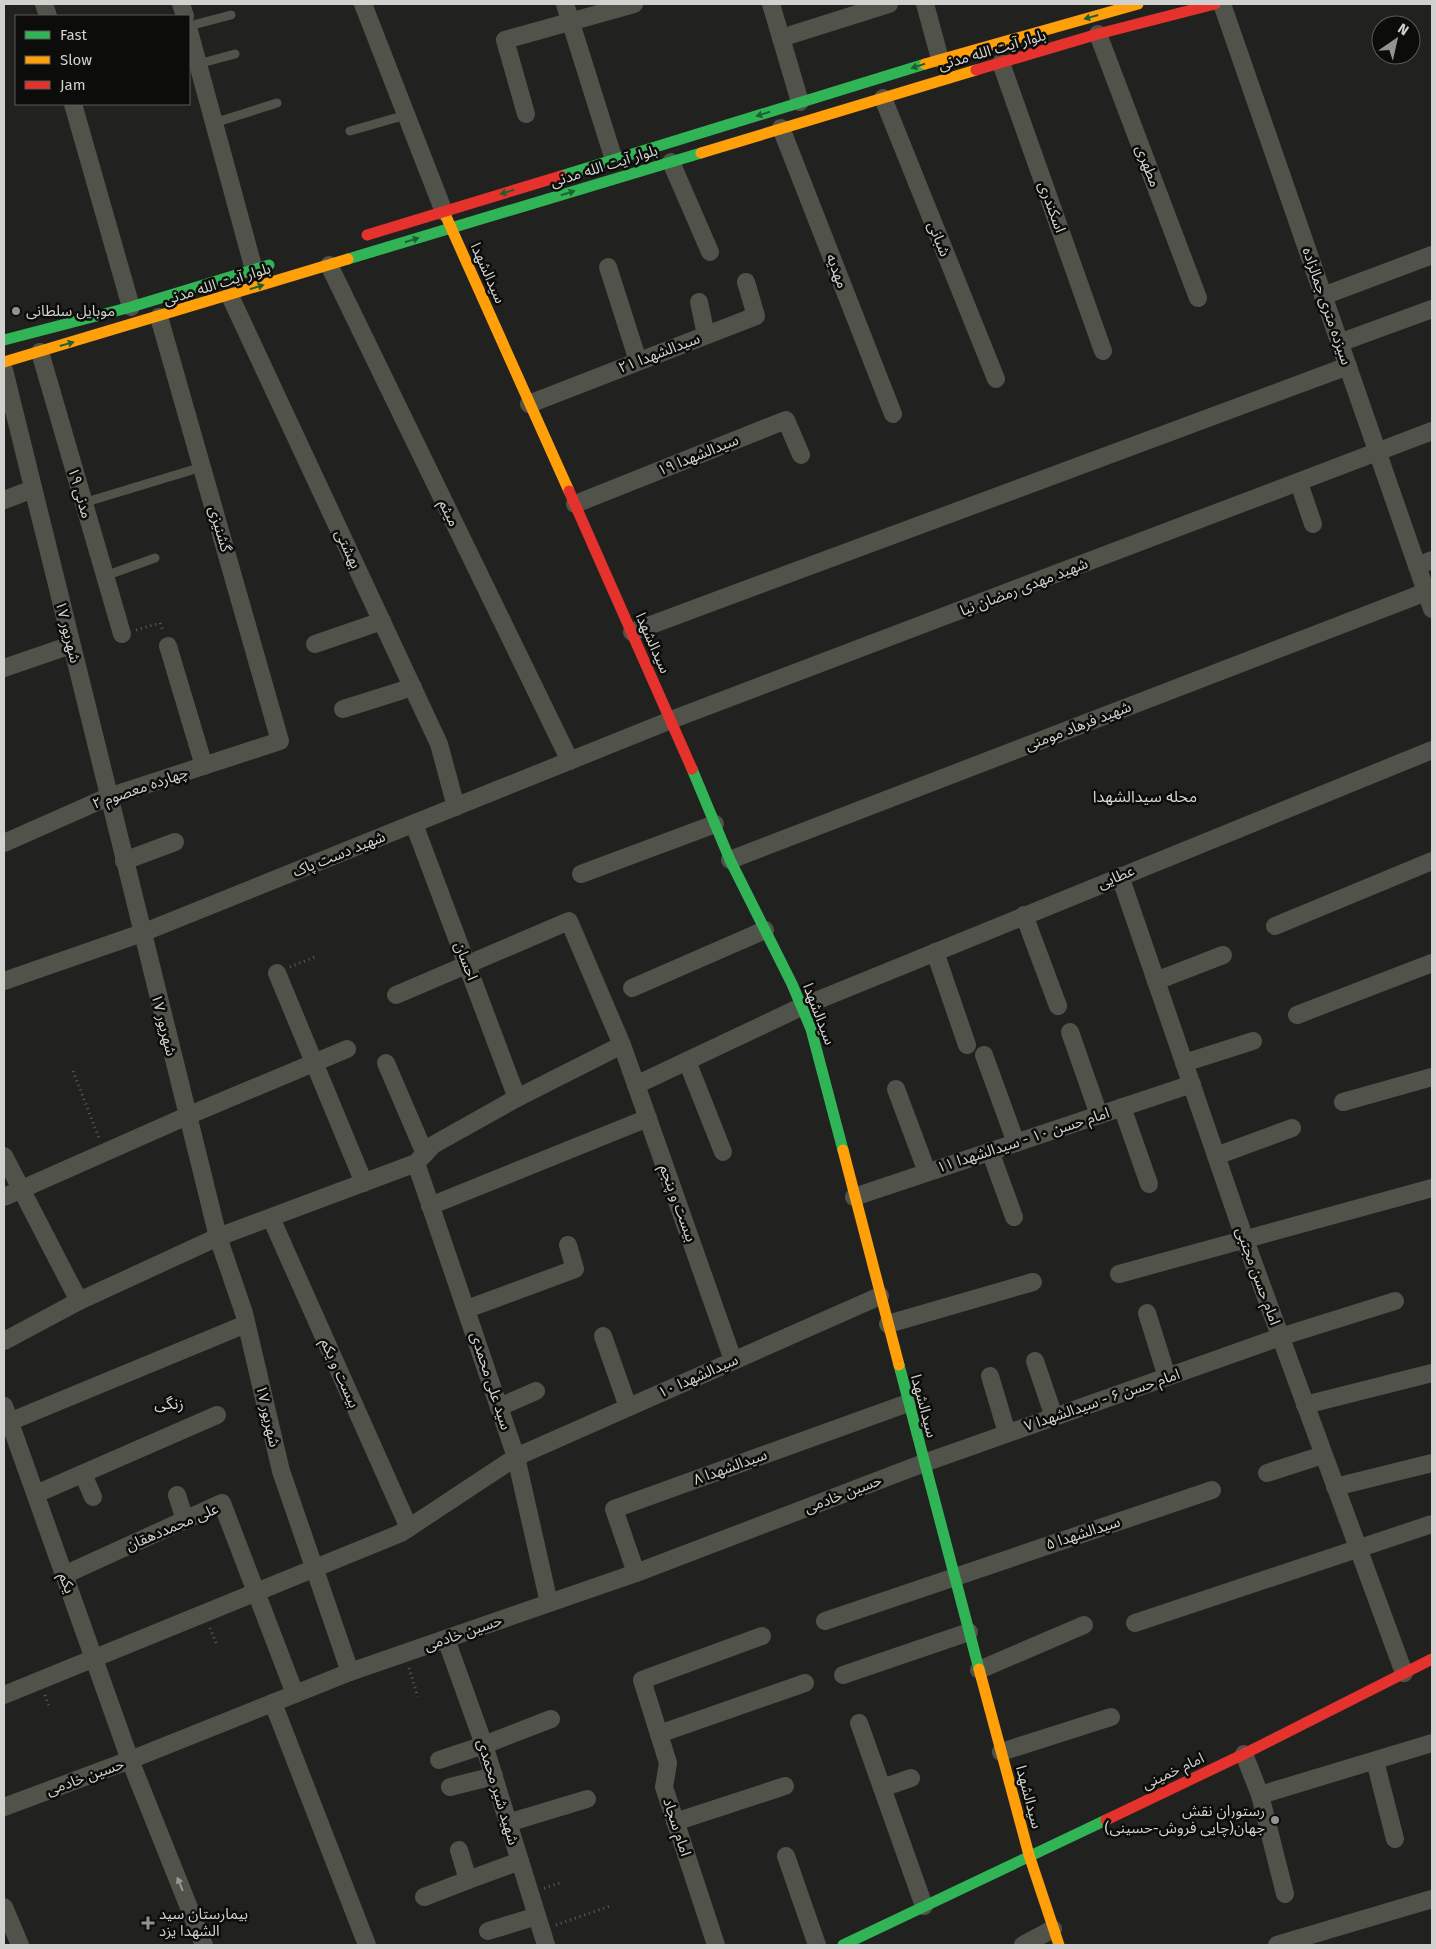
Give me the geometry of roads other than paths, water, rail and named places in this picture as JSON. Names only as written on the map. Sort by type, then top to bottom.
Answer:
[{"type":"main road","name":"بلوار آیت الله مدنی","points":[[358,238],[940,59],[1138,4]]},
{"type":"main road","name":"بلوار آیت الله مدنی","points":[[4,362],[230,296],[781,128],[1098,34],[1215,4]]},
{"type":"main road","name":"سیدالشهدا","points":[[444,212],[671,720],[730,860],[811,1029],[968,1632],[1029,1855],[1056,1937]]},
{"type":"main road","name":"بلوار آیت الله مدنی","points":[[4,337],[131,308],[282,261]]},
{"type":"main road","name":"امام خمینی","points":[[844,1945],[1029,1855],[1244,1754],[1432,1659]]},
{"type":"street","points":[[362,4],[444,212]]},
{"type":"street","points":[[565,4],[614,160]]},
{"type":"street","points":[[526,114],[505,40],[634,4]]},
{"type":"street","points":[[771,4],[800,102]]},
{"type":"street","points":[[781,38],[889,4]]},
{"type":"street","points":[[925,4],[940,59]]},
{"type":"street","name":"سیزده متری جمالزاده","points":[[1222,4],[1378,453],[1425,563],[1426,592],[1432,609]]},
{"type":"street","name":"مطهری","points":[[1098,34],[1198,298]]},
{"type":"street","points":[[190,35],[254,270]]},
{"type":"street","name":"اسکندری","points":[[1001,63],[1103,351]]},
{"type":"street","name":"شبانی","points":[[883,98],[996,379]]},
{"type":"street","points":[[73,105],[131,308]]},
{"type":"street","name":"مهدیه","points":[[781,128],[894,414]]},
{"type":"street","points":[[671,162],[710,252]]},
{"type":"street","points":[[1324,296],[1432,255]]},
{"type":"street","name":"میثم","points":[[329,265],[570,761]]},
{"type":"street","points":[[608,268],[638,360]]},
{"type":"street","name":"سیدالشهدا ۲۱","points":[[529,404],[638,360],[756,316],[746,282]]},
{"type":"street","name":"بهشتی","points":[[230,296],[439,744],[456,807]]},
{"type":"street","points":[[698,302],[706,335]]},
{"type":"street","points":[[1339,342],[1432,309]]},
{"type":"street","name":"گشنیزی","points":[[159,317],[280,741]]},
{"type":"street","name":"مدنی ۱۹","points":[[40,352],[122,634]]},
{"type":"street","points":[[632,632],[1348,366]]},
{"type":"street","name":"۱۷ شهریور","points":[[4,370],[186,1116],[218,1237],[244,1313],[281,1471],[350,1672]]},
{"type":"street","name":"سیدالشهدا ۱۹","points":[[574,504],[786,420],[801,455]]},
{"type":"street","name":"شهید مهدی رمضان نیا","points":[[671,720],[1432,431]]},
{"type":"street","points":[[1299,483],[1313,524]]},
{"type":"street","points":[[4,500],[33,489]]},
{"type":"street","name":"شهید فرهاد مومنی","points":[[730,860],[1426,592]]},
{"type":"street","points":[[315,644],[382,621]]},
{"type":"street","points":[[4,668],[71,645]]},
{"type":"street","points":[[168,646],[204,766]]},
{"type":"street","points":[[343,709],[413,687]]},
{"type":"street","name":"شهید دست پاک","points":[[4,981],[142,933],[671,720]]},
{"type":"street","name":"چهارده معصوم ۲","points":[[4,843],[108,797],[280,741]]},
{"type":"street","name":"عطایی","points":[[636,1085],[801,1007],[1432,750]]},
{"type":"street","name":"احسان","points":[[414,824],[517,1098]]},
{"type":"street","points":[[581,874],[715,824]]},
{"type":"street","points":[[124,861],[175,842]]},
{"type":"street","points":[[1275,926],[1432,861]]},
{"type":"street","name":"امام حسن مجتبی","points":[[1120,876],[1245,1240],[1404,1673]]},
{"type":"street","points":[[1024,915],[1058,1006]]},
{"type":"street","name":"بیست و پنجم","points":[[467,965],[569,921],[622,1046],[734,1360]]},
{"type":"street","points":[[632,988],[765,930]]},
{"type":"street","points":[[935,952],[967,1045]]},
{"type":"street","points":[[1156,981],[1223,954]]},
{"type":"street","points":[[1297,1015],[1432,963]]},
{"type":"street","points":[[396,995],[467,965]]},
{"type":"street","points":[[277,973],[364,1182]]},
{"type":"street","points":[[1070,1032],[1099,1115]]},
{"type":"street","points":[[1184,1063],[1253,1041]]},
{"type":"street","points":[[4,1341],[79,1301],[218,1237],[420,1159],[433,1145],[517,1098],[622,1046]]},
{"type":"street","points":[[4,1197],[186,1116],[347,1049]]},
{"type":"street","points":[[984,1055],[1016,1143]]},
{"type":"street","points":[[687,1061],[723,1152]]},
{"type":"street","name":"سید علی محمدی","points":[[386,1062],[420,1159],[430,1206],[467,1309],[516,1457],[549,1603]]},
{"type":"street","points":[[1343,1102],[1432,1077]]},
{"type":"street","name":"امام حسن ۱۰ - سیدالشهدا ۱۱","points":[[854,1197],[1192,1084]]},
{"type":"street","points":[[896,1089],[927,1172]]},
{"type":"street","points":[[1122,1107],[1149,1184]]},
{"type":"street","points":[[430,1206],[648,1118]]},
{"type":"street","points":[[1216,1156],[1292,1128]]},
{"type":"street","points":[[990,1151],[1014,1218]]},
{"type":"street","points":[[4,1156],[79,1301]]},
{"type":"street","points":[[1119,1274],[1432,1188]]},
{"type":"street","name":"بیست و یکم","points":[[271,1218],[409,1528]]},
{"type":"street","points":[[467,1309],[575,1269],[568,1246]]},
{"type":"street","points":[[888,1324],[1033,1282]]},
{"type":"street","name":"سیدالشهدا ۱۰","points":[[4,1694],[94,1659],[409,1528],[516,1457],[880,1296]]},
{"type":"street","name":"امام حسن ۶ - سیدالشهدا ۷","points":[[924,1463],[1280,1337],[1394,1301]]},
{"type":"street","points":[[1146,1314],[1167,1377]]},
{"type":"street","points":[[7,1414],[246,1324]]},
{"type":"street","points":[[603,1336],[628,1407]]},
{"type":"street","points":[[1035,1361],[1054,1417]]},
{"type":"street","points":[[1305,1406],[1432,1373]]},
{"type":"street","points":[[990,1376],[1007,1433]]},
{"type":"street","points":[[499,1407],[536,1391]]},
{"type":"street","name":"سیدالشهدا ۸","points":[[636,1573],[614,1509],[908,1403]]},
{"type":"street","name":"یکم","points":[[7,1414],[130,1760],[204,1945]]},
{"type":"street","points":[[36,1494],[217,1415]]},
{"type":"street","points":[[1267,1473],[1323,1455]]},
{"type":"street","name":"حسین خادمی","points":[[4,1807],[130,1760],[350,1672],[636,1573],[924,1463]]},
{"type":"street","points":[[1335,1487],[1432,1463]]},
{"type":"street","points":[[82,1474],[93,1497]]},
{"type":"street","name":"سیدالشهدا ۵","points":[[825,1622],[954,1576],[1212,1490]]},
{"type":"street","points":[[177,1495],[185,1520]]},
{"type":"street","name":"علی محمددهقان","points":[[64,1574],[222,1503],[257,1592]]},
{"type":"street","points":[[1135,1623],[1432,1524]]},
{"type":"street","points":[[257,1592],[295,1694]]},
{"type":"street","points":[[979,1670],[1084,1625]]},
{"type":"street","points":[[843,1675],[968,1632]]},
{"type":"street","name":"امام سجاد","points":[[716,1945],[664,1787],[668,1763],[642,1680],[762,1636]]},
{"type":"street","name":"شهید شیر محمدی","points":[[446,1639],[484,1745],[542,1931]]},
{"type":"street","points":[[659,1734],[805,1683]]},
{"type":"street","points":[[273,1703],[367,1945]]},
{"type":"street","points":[[1001,1752],[1111,1717]]},
{"type":"street","points":[[439,1760],[552,1719]]},
{"type":"street","points":[[859,1723],[924,1906]]},
{"type":"street","points":[[1260,1796],[1432,1743]]},
{"type":"street","points":[[1244,1754],[1260,1796],[1285,1894]]},
{"type":"street","points":[[1375,1761],[1395,1839]]},
{"type":"street","points":[[450,1787],[494,1776]]},
{"type":"street","points":[[882,1788],[911,1778]]},
{"type":"street","points":[[675,1822],[785,1786]]},
{"type":"street","points":[[508,1824],[586,1799]]},
{"type":"street","points":[[459,1850],[468,1880]]},
{"type":"street","points":[[786,1856],[817,1945]]},
{"type":"street","points":[[424,1897],[520,1861]]},
{"type":"street","points":[[1277,1945],[1432,1899]]},
{"type":"street","points":[[4,1907],[20,1945]]},
{"type":"street","points":[[488,1931],[542,1931]]},
{"type":"street","points":[[1023,1945],[1056,1937]]},
{"type":"lane","points":[[190,26],[231,15]]},
{"type":"lane","points":[[198,64],[235,54]]},
{"type":"lane","points":[[214,123],[277,103]]},
{"type":"lane","points":[[350,131],[406,115]]},
{"type":"lane","points":[[83,503],[202,467]]},
{"type":"lane","points":[[105,576],[155,558]]},
{"type":"place","name":"موبایل سلطانی","points":[[16,311]]},
{"type":"place","name":"رستوران نقش جهان(چایی فروش-حسینی)","points":[[1275,1820]]},
{"type":"place","name":"بیمارستان سید الشهدا یزد","points":[[148,1923]]},
{"type":"district","name":"محله سیدالشهدا","points":[[1145,796]]},
{"type":"district","name":"زنگی","points":[[169,1403]]}]
